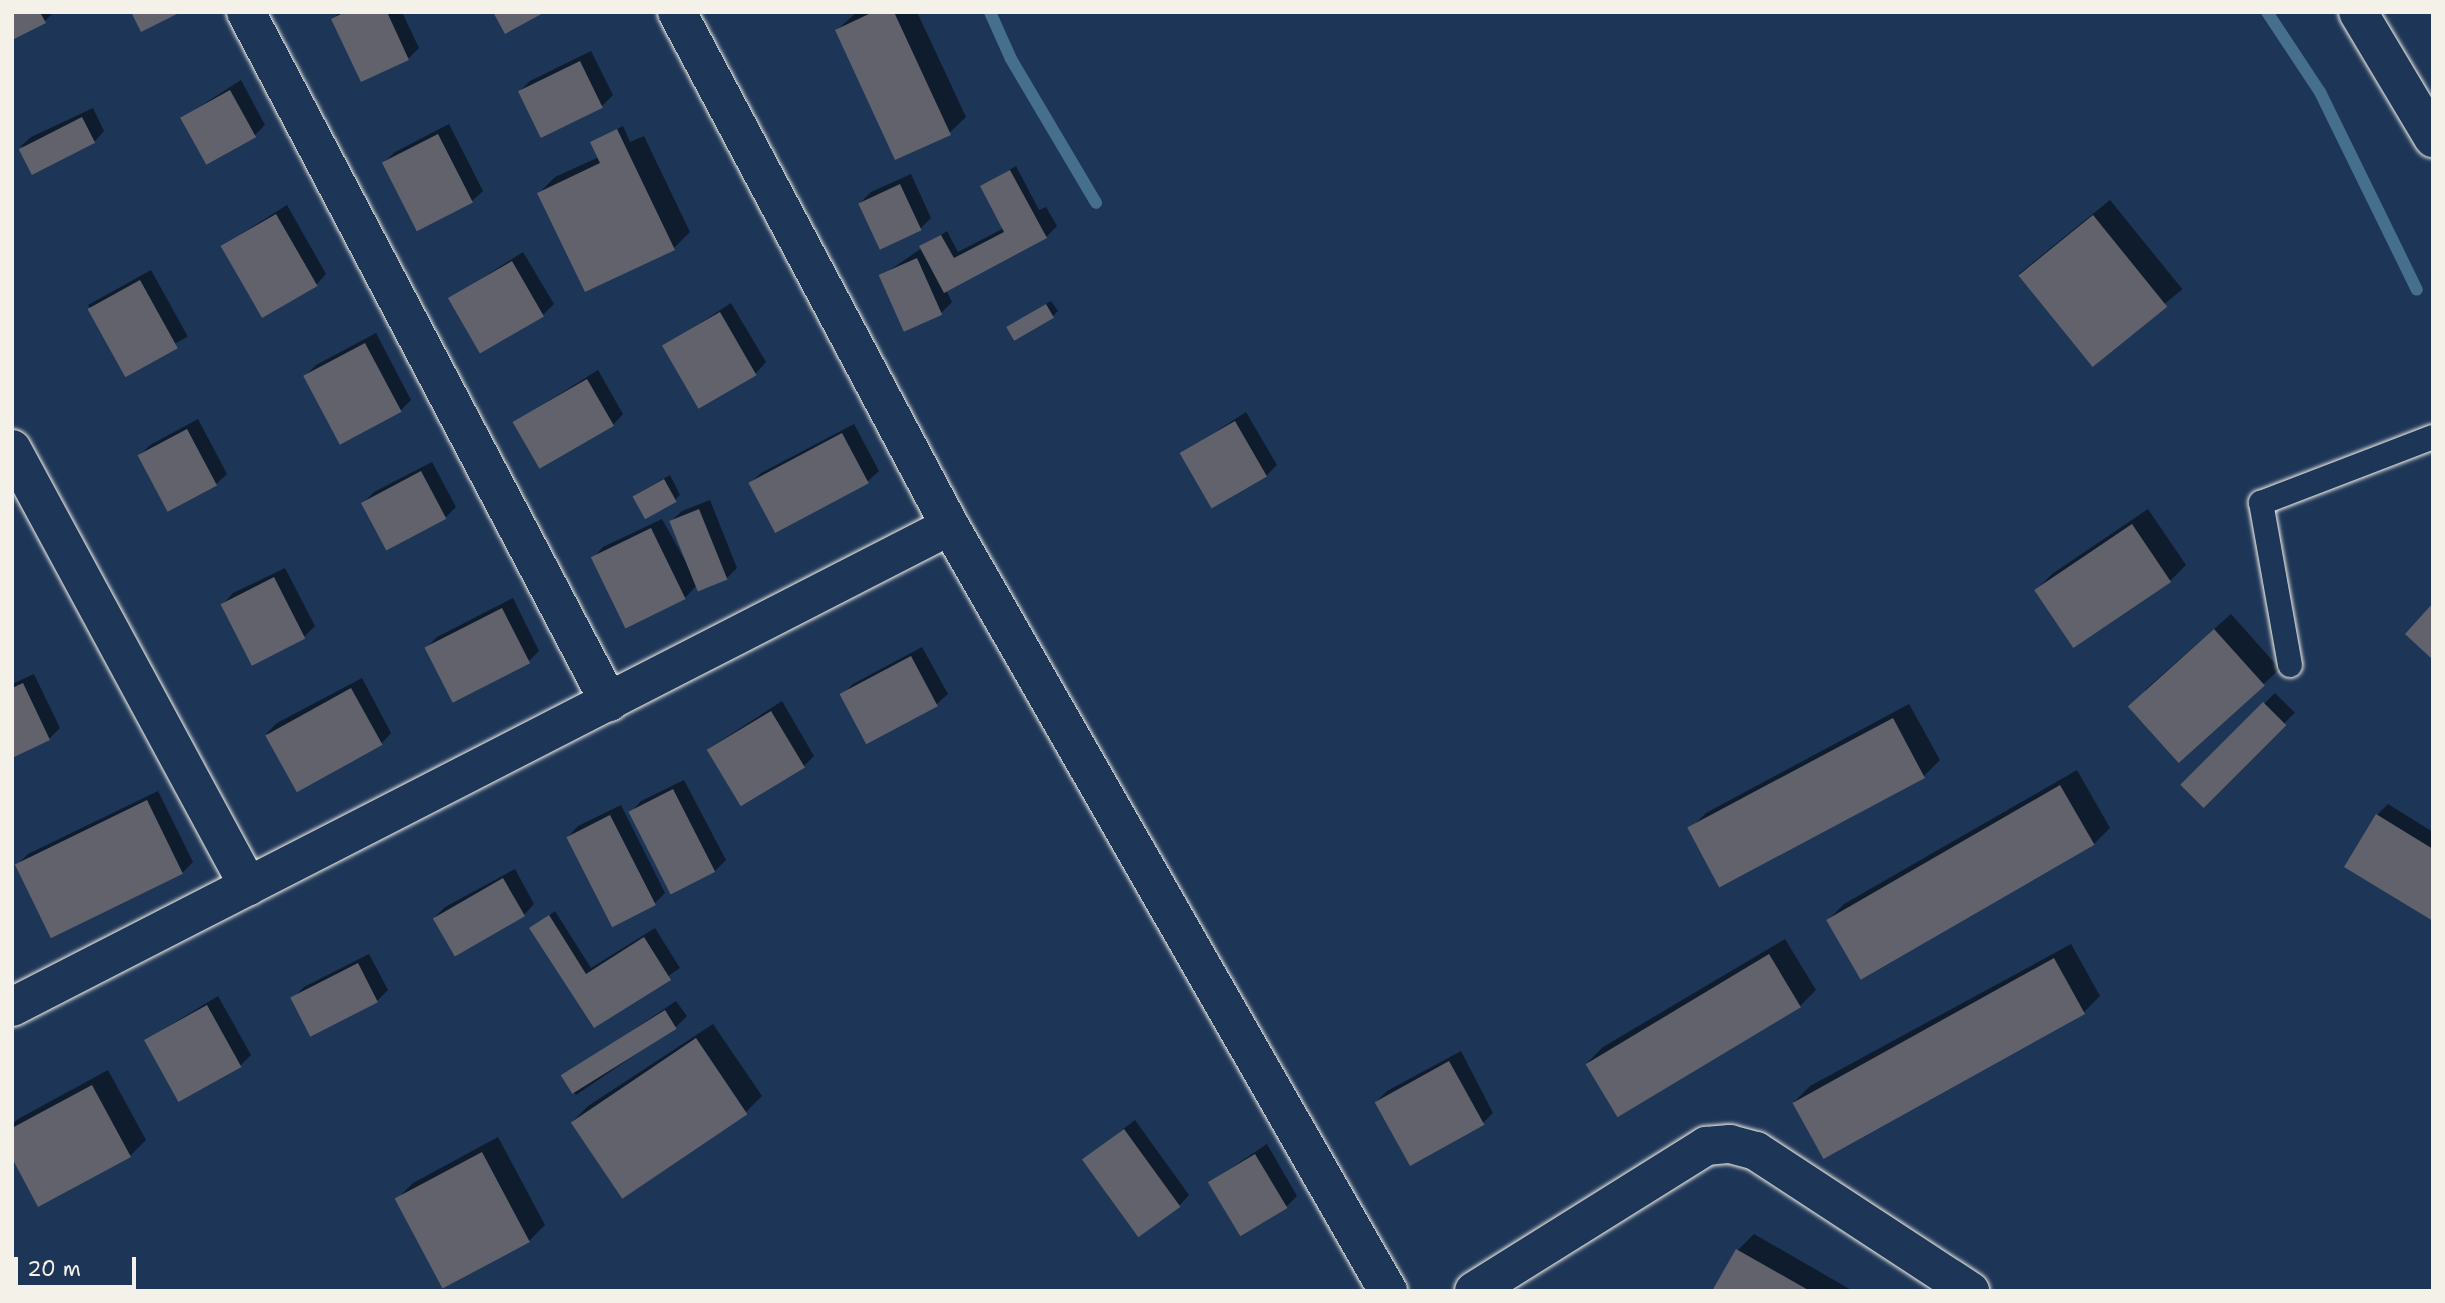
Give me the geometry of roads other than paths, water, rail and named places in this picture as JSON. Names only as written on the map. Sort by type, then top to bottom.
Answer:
[{"type":"street","points":[[246,12],[609,702]]},
{"type":"street","points":[[677,12],[950,526],[1388,1291]]},
{"type":"street","points":[[2358,12],[2433,138]]},
{"type":"street","points":[[12,449],[248,886]]},
{"type":"street","points":[[12,1007],[950,526]]},
{"type":"street","points":[[1474,1291],[1706,1146],[1730,1144],[1756,1151],[1970,1291]]},
{"type":"lane","points":[[2290,665],[2261,503],[2433,437]]},
{"type":"waterway","points":[[990,12],[1011,59],[1096,203]]},
{"type":"waterway","points":[[2267,12],[2320,92],[2417,290]]}]
